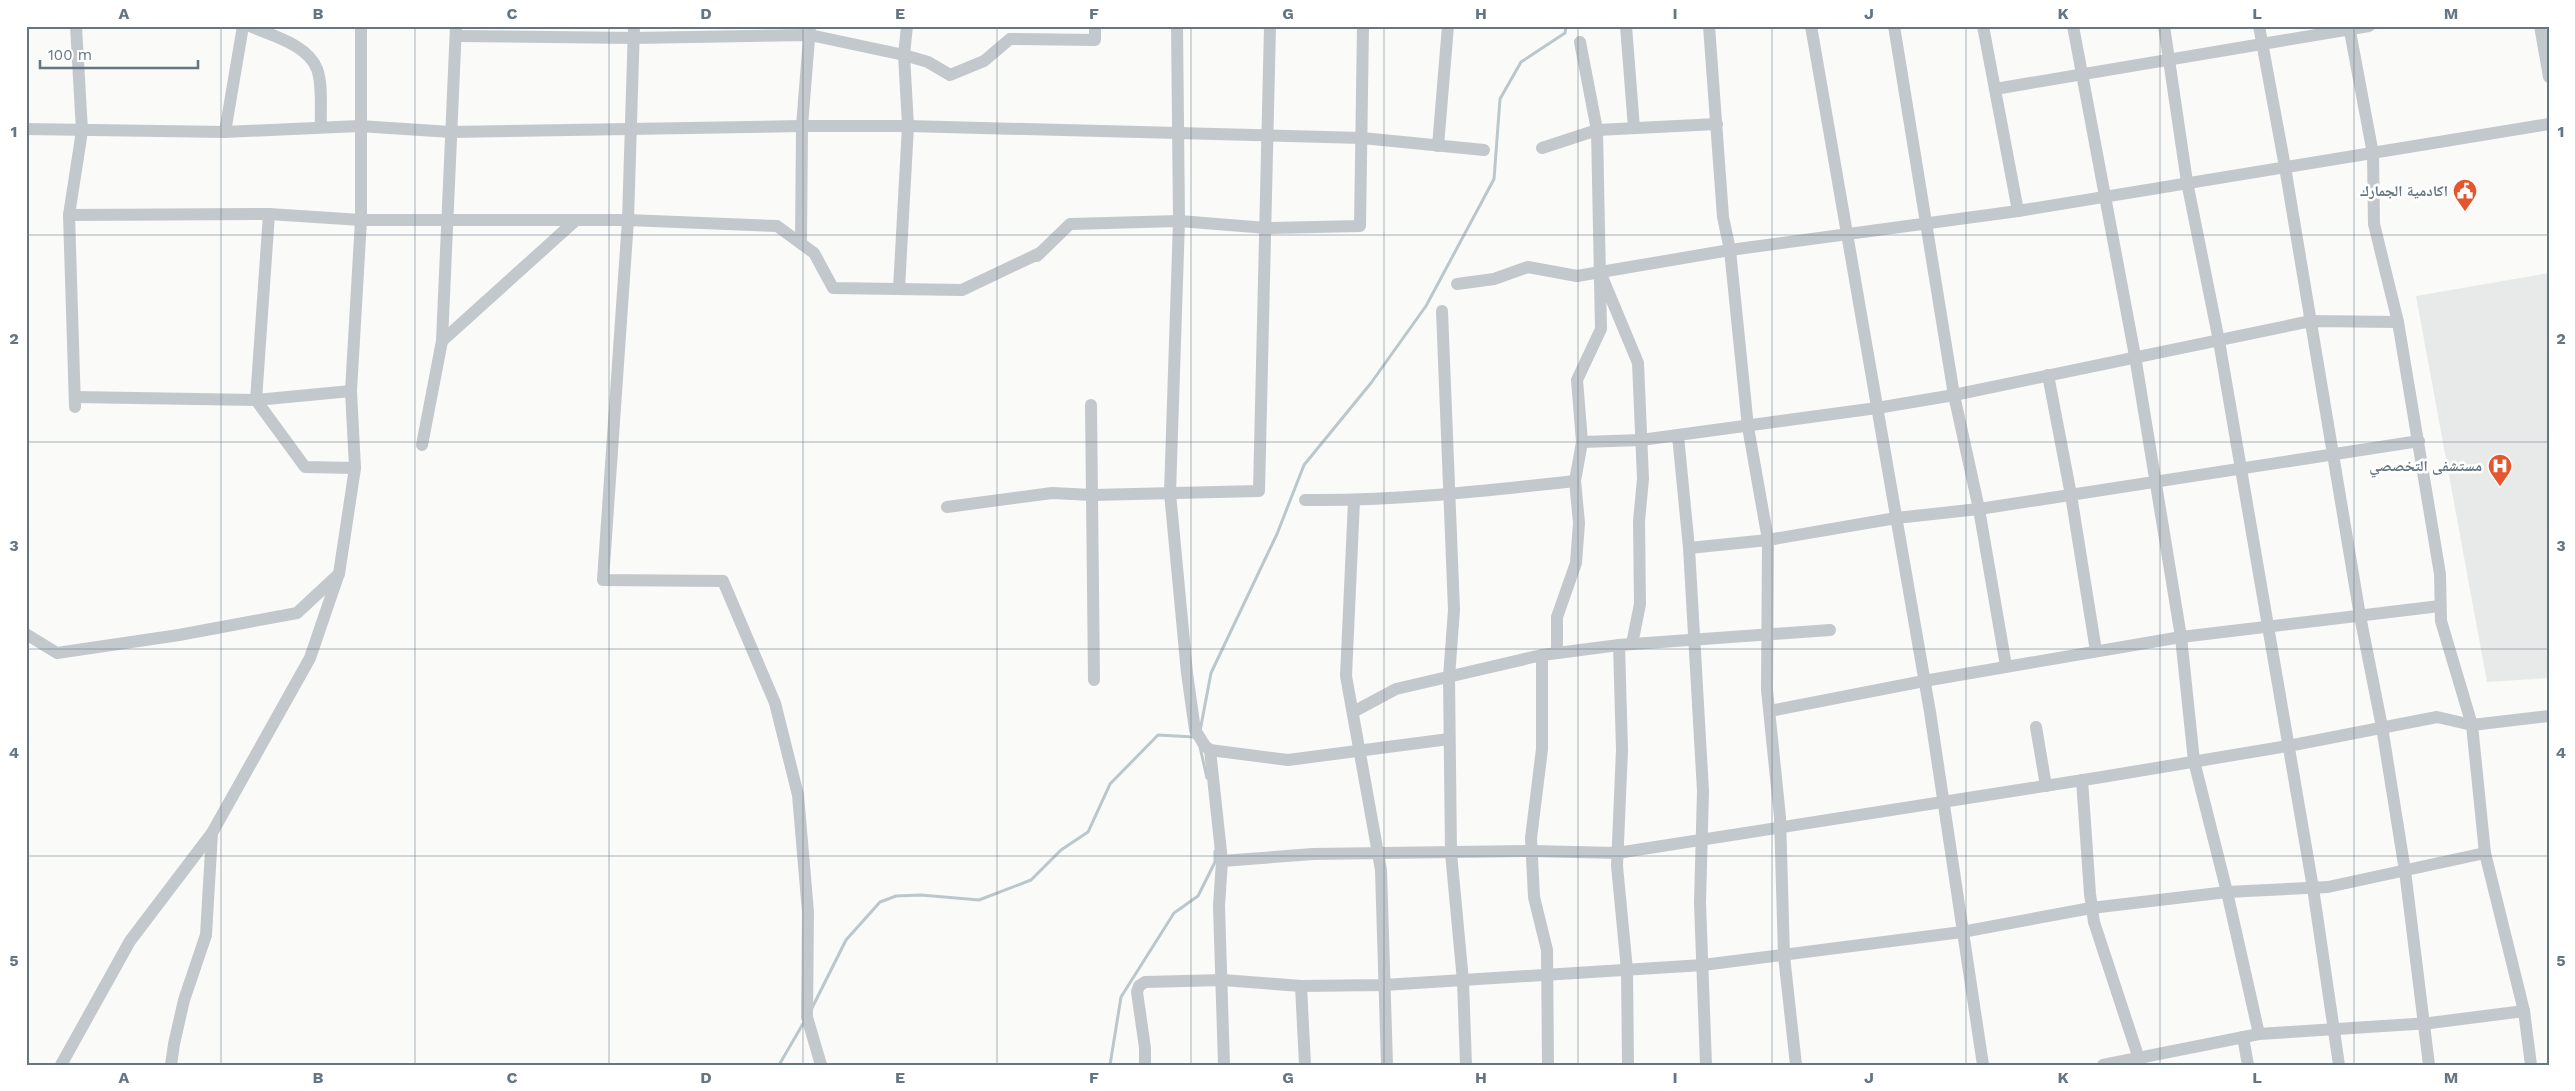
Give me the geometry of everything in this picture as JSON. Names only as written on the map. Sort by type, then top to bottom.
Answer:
[{"type":"street","points":[[76,26],[82,131],[69,215],[75,402],[256,400],[351,391]]},
{"type":"street","points":[[225,132],[244,26]]},
{"type":"street","points":[[250,26],[297,46],[308,56],[317,69],[321,127]]},
{"type":"street","points":[[61,1065],[130,941],[212,833],[310,658],[339,574],[355,468],[351,391],[361,220],[359,126],[361,26]]},
{"type":"street","points":[[900,289],[908,126],[904,55],[908,26]]},
{"type":"street","points":[[422,445],[442,340],[456,31],[810,31],[928,62],[950,75],[984,61],[1010,40],[1095,40],[1094,26]]},
{"type":"street","points":[[1177,26],[1179,221],[1170,493],[1187,673],[1195,730],[1205,746],[1210,750],[1288,760],[1449,739]]},
{"type":"street","points":[[947,508],[1052,493],[1092,496],[1258,491],[1267,228],[1266,136],[1270,26]]},
{"type":"street","points":[[69,215],[269,214],[361,220],[628,220],[778,226],[814,254],[833,288],[962,290],[1038,254],[1070,224],[1179,221],[1267,228],[1360,226],[1363,26]]},
{"type":"street","points":[[1438,146],[1448,26]]},
{"type":"street","points":[[1626,26],[1634,128]]},
{"type":"street","points":[[1709,26],[1722,217],[1730,250],[1748,426],[1768,540],[1768,690],[1780,826],[1784,956],[1796,1065]]},
{"type":"street","points":[[1811,26],[1845,234],[1924,681],[1983,1065]]},
{"type":"street","points":[[1894,26],[1954,395],[1979,508],[2006,666]]},
{"type":"street","points":[[1983,26],[2018,211]]},
{"type":"street","points":[[2072,26],[2080,75],[2106,196],[2156,482],[2181,637],[2194,761],[2227,892],[2259,1034]]},
{"type":"street","points":[[2164,26],[2187,182],[2219,341],[2313,888],[2339,1065]]},
{"type":"street","points":[[2259,26],[2285,167],[2360,616],[2382,728],[2405,871],[2422,1024],[2429,1065]]},
{"type":"street","points":[[1995,89],[2369,26]]},
{"type":"street","points":[[2540,26],[2549,77]]},
{"type":"street","points":[[2349,28],[2373,154],[2374,224],[2398,322],[2440,574],[2441,621],[2472,725],[2484,853],[2524,1011],[2531,1065]]},
{"type":"street","points":[[801,243],[802,126],[810,31]]},
{"type":"street","points":[[634,32],[628,220],[603,580],[723,581],[775,703],[798,795],[808,912],[807,1017],[821,1065]]},
{"type":"street","points":[[1557,653],[1557,616],[1576,563],[1579,523],[1575,481],[1582,442],[1577,380],[1602,329],[1596,130],[1580,42]]},
{"type":"street","points":[[1542,148],[1596,130],[1717,124]]},
{"type":"street","points":[[1457,284],[1494,279],[1528,267],[1577,276],[1600,270],[1730,250],[2018,211],[2549,124]]},
{"type":"street","points":[[26,129],[225,132],[359,126],[451,132],[632,128],[908,126],[1362,138],[1484,150]]},
{"type":"street","points":[[269,214],[256,400],[305,467],[355,468]]},
{"type":"street","points":[[442,340],[575,221]]},
{"type":"street","points":[[1600,270],[1638,363],[1643,479],[1639,521],[1640,604],[1632,644]]},
{"type":"street","points":[[1442,310],[1454,610],[1449,677],[1451,853],[1463,981],[1466,1065]]},
{"type":"street","points":[[1582,442],[1641,440],[1678,436],[1877,408],[1954,395],[2311,321],[2398,322]]},
{"type":"street","points":[[2048,375],[2071,495],[2096,651]]},
{"type":"street","points":[[1091,405],[1094,680]]},
{"type":"street","points":[[1678,436],[1689,548],[1703,791],[1700,903],[1706,1065]]},
{"type":"street","points":[[1689,548],[1768,540],[1896,518],[2071,495],[2419,441]]},
{"type":"street","points":[[1305,500],[1354,501],[1450,495],[1575,481]]},
{"type":"street","points":[[1354,501],[1346,676],[1379,855],[1382,891],[1387,1065]]},
{"type":"street","points":[[26,634],[57,653],[179,635],[297,613],[339,574]]},
{"type":"street","points":[[1770,710],[2006,666],[2181,637],[2440,606]]},
{"type":"street","points":[[1353,712],[1396,689],[1542,655],[1618,645],[1830,630]]},
{"type":"street","points":[[1618,645],[1622,750],[1617,853],[1627,970],[1628,1065]]},
{"type":"street","points":[[1542,655],[1542,749],[1532,824],[1532,852],[1534,897],[1547,950],[1548,1065]]},
{"type":"street","points":[[1222,861],[1313,854],[1617,853],[2288,746],[2437,717],[2472,725],[2549,716]]},
{"type":"street","points":[[2036,727],[2046,786]]},
{"type":"street","points":[[1210,750],[1222,861],[1219,906],[1223,980],[1224,1065]]},
{"type":"street","points":[[2082,780],[2091,908],[2098,938],[2140,1062]]},
{"type":"street","points":[[171,1065],[184,1000],[206,936],[212,833]]},
{"type":"street","points":[[1145,1065],[1145,1048],[1137,992],[1140,984],[1158,980],[1223,980],[1301,986],[1384,985],[1547,977],[1703,965],[1962,932],[2091,908],[2227,892],[2313,888],[2405,871],[2484,853]]},
{"type":"street","points":[[1301,986],[1305,1065]]},
{"type":"street","points":[[2103,1065],[2140,1062],[2259,1034],[2422,1024],[2524,1011]]},
{"type":"street","points":[[2243,1037],[2248,1065]]},
{"type":"shaded area","name":"مستشفى التخصصي","points":[[2549,273],[2549,678],[2487,682],[2416,296]]},
{"type":"waterway","points":[[1200,731],[1211,673],[1277,534],[1304,465],[1371,383],[1426,306],[1494,179],[1500,99],[1521,62],[1565,33],[1566,26]]},
{"type":"waterway","points":[[812,1008],[846,940],[880,902],[896,896],[921,895],[979,900],[1031,880],[1061,850],[1088,832],[1110,784],[1158,735],[1194,737]]},
{"type":"waterway","points":[[1200,747],[1207,778]]},
{"type":"waterway","points":[[1110,1065],[1121,997],[1174,913],[1198,896],[1215,862],[1215,851]]},
{"type":"waterway","points":[[779,1065],[804,1022]]},
{"type":"place","name":"اكادمية الجمارك","points":[[2465,212]]},
{"type":"place","name":"مستشفى التخصصي","points":[[2500,487]]}]
